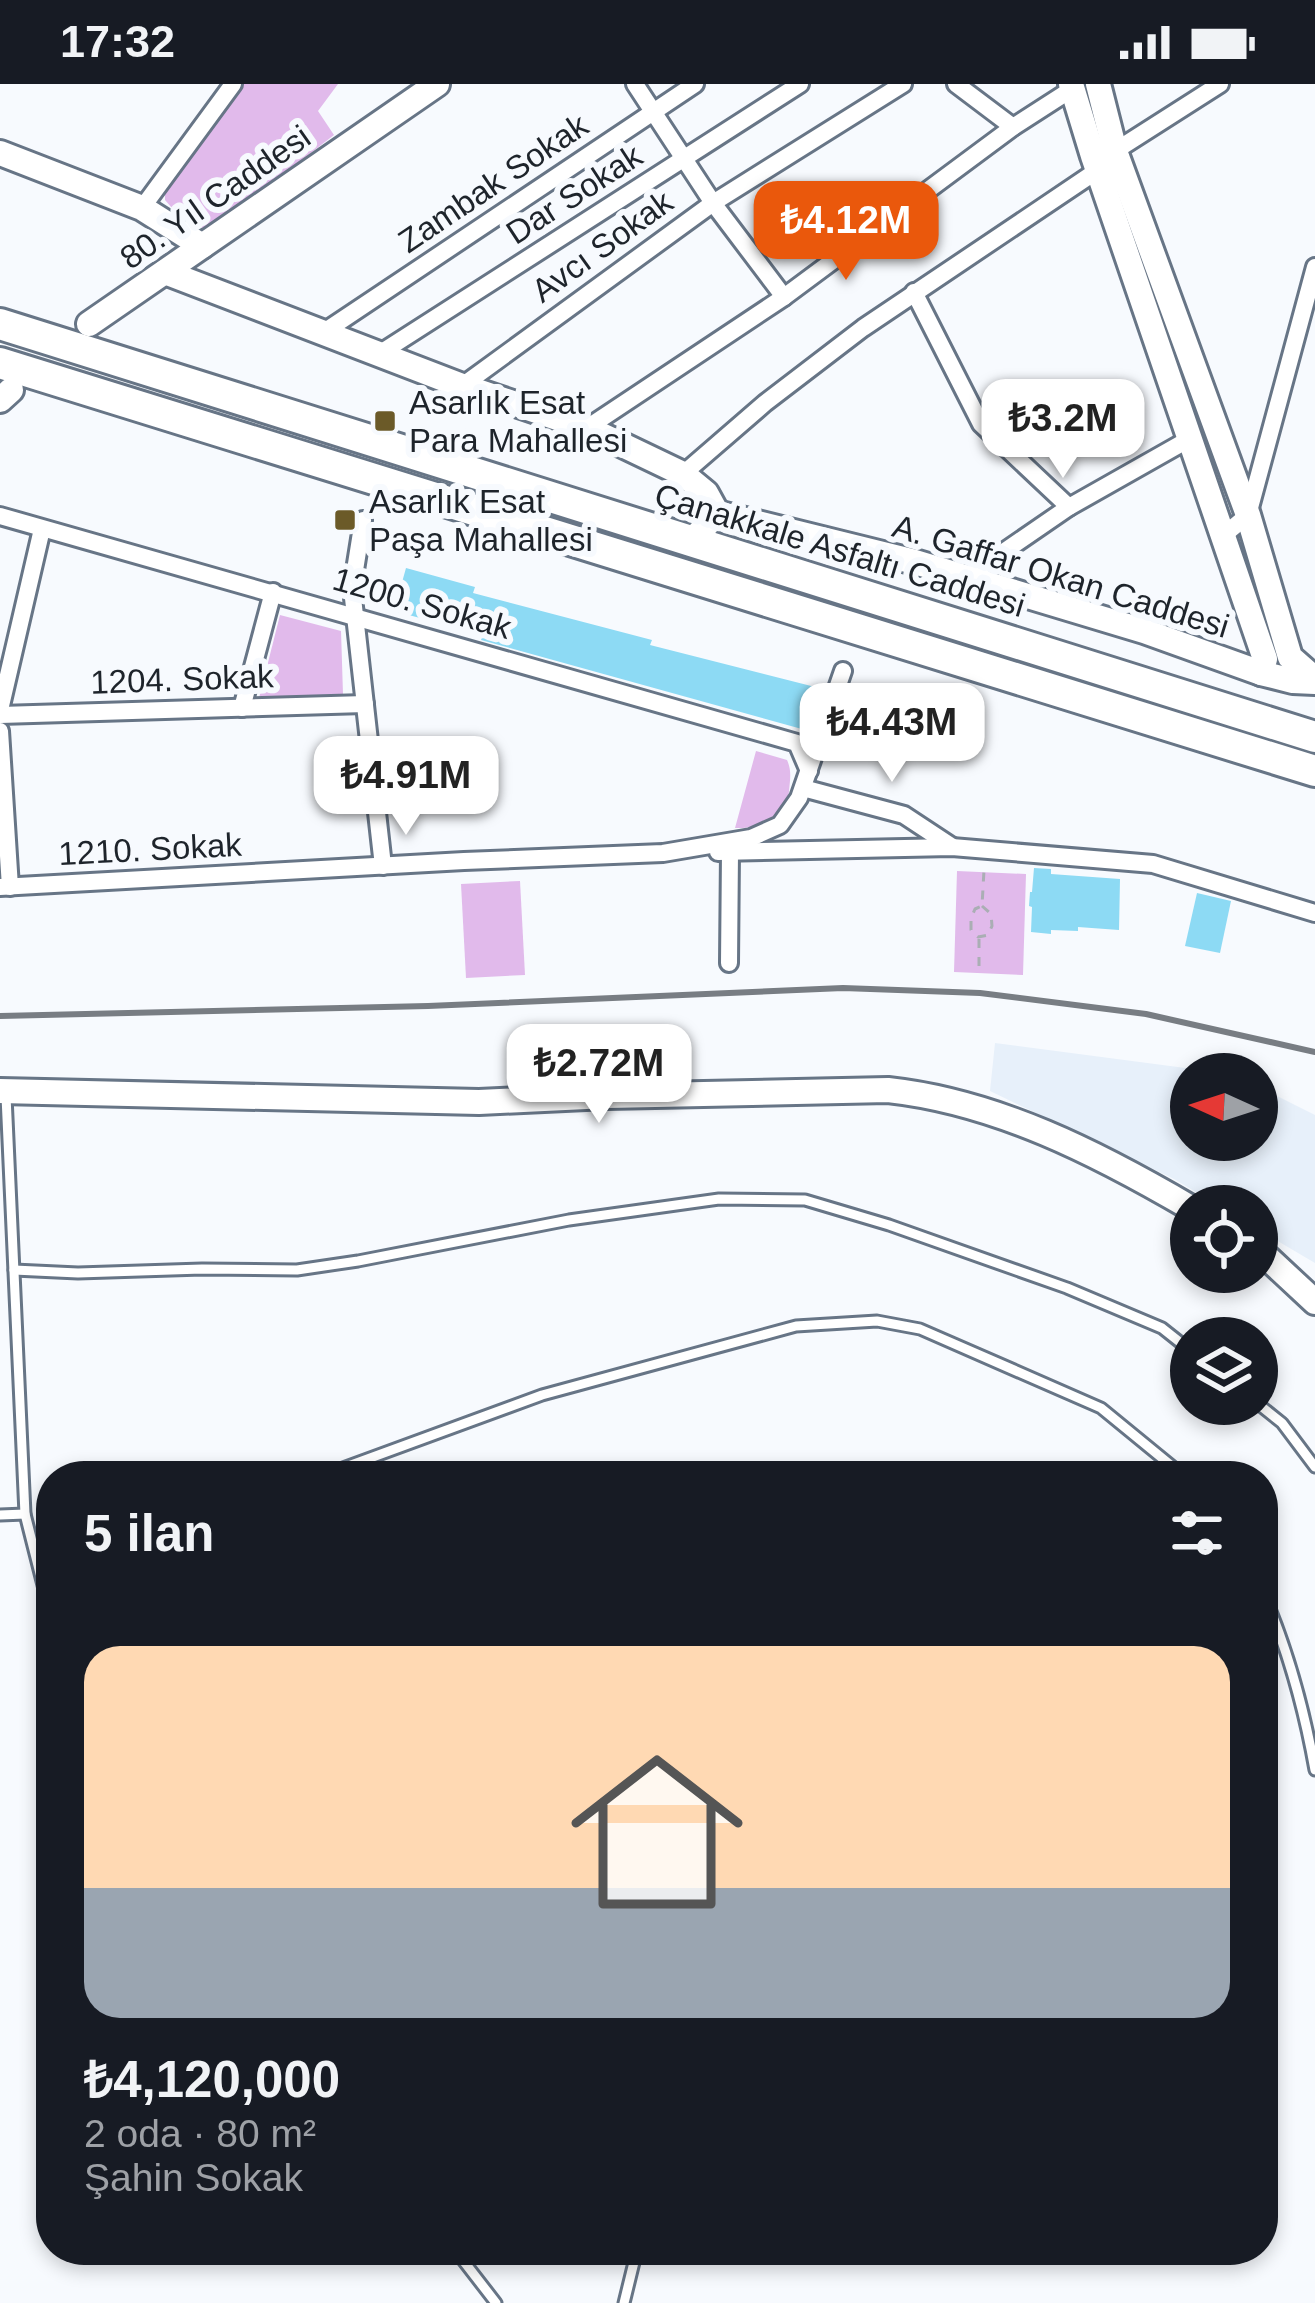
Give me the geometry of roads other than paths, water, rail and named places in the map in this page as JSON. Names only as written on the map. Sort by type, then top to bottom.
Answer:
[{"type":"highway","name":"Çanakkale Asfaltı Caddesi","points":[[0,324],[1315,737]]},
{"type":"highway","points":[[4,384],[1315,771]]},
{"type":"street","points":[[142,208],[233,84]]},
{"type":"street","name":"80. Yıl Caddesi","points":[[89,324],[437,84]]},
{"type":"street","points":[[635,84],[713,203],[784,297]]},
{"type":"street","name":"Zambak Sokak","points":[[324,332],[695,84]]},
{"type":"street","name":"Dar Sokak","points":[[379,354],[800,84]]},
{"type":"street","name":"Avcı Sokak","points":[[462,386],[713,203],[903,84]]},
{"type":"street","points":[[956,84],[1013,127]]},
{"type":"street","points":[[1098,84],[1102,159],[1191,438],[1272,663]]},
{"type":"street","points":[[683,474],[765,403],[914,292],[1102,159],[1220,84]]},
{"type":"street","points":[[587,428],[784,297],[1072,86],[1248,515],[1272,663]]},
{"type":"street","points":[[0,153],[142,208],[202,247]]},
{"type":"street","points":[[1224,535],[1248,515],[1315,267]]},
{"type":"street","points":[[165,272],[462,386],[587,428],[683,474],[706,494],[717,514],[691,542]]},
{"type":"street","points":[[914,292],[981,424],[1070,507]]},
{"type":"street","points":[[967,578],[1070,507],[1191,438]]},
{"type":"street","name":"A. Gaffar Okan Caddesi","points":[[717,514],[915,562],[1144,631],[1272,663],[1293,681],[1315,680]]},
{"type":"street","name":"1200. Sokak","points":[[0,516],[797,743],[806,780]]},
{"type":"street","points":[[363,520],[352,589],[383,866]]},
{"type":"street","points":[[0,712],[42,529]]},
{"type":"street","points":[[242,708],[273,592]]},
{"type":"street","points":[[843,670],[806,780],[904,815],[952,847]]},
{"type":"street","name":"1204. Sokak","points":[[0,712],[365,704]]},
{"type":"street","points":[[0,731],[5,887]]},
{"type":"street","name":"1210. Sokak","points":[[663,853],[751,838],[780,825],[806,780]]},
{"type":"street","name":"1210. Sokak","points":[[5,887],[663,853],[952,847],[1153,864],[1315,914]]},
{"type":"street","points":[[729,963],[730,852]]},
{"type":"street","points":[[3,1091],[478,1102],[888,1090],[922,1094],[1016,1120],[1087,1151],[1170,1196]]},
{"type":"street","points":[[1278,1268],[1315,1303]]},
{"type":"lane","points":[[3,1091],[25,1514],[36,1547]]},
{"type":"lane","points":[[14,1270],[297,1270],[569,1220],[719,1199],[805,1200],[1067,1288],[1170,1334]]},
{"type":"lane","points":[[364,1461],[563,1389],[796,1326],[877,1322],[920,1329],[1102,1408],[1166,1461]]},
{"type":"lane","points":[[1278,1420],[1315,1467]]},
{"type":"lane","points":[[0,1515],[25,1514]]},
{"type":"lane","points":[[1278,1628],[1315,1770]]},
{"type":"lane","points":[[467,2265],[496,2303]]},
{"type":"lane","points":[[624,2303],[633,2265]]},
{"type":"railway","points":[[0,1016],[428,1006],[843,988],[980,993],[1146,1014],[1315,1052]]},
{"type":"place","name":"Asarlık Esat Para Mahallesi","points":[[385,421]]},
{"type":"place","name":"Asarlık Esat Paşa Mahallesi","points":[[345,520]]}]
